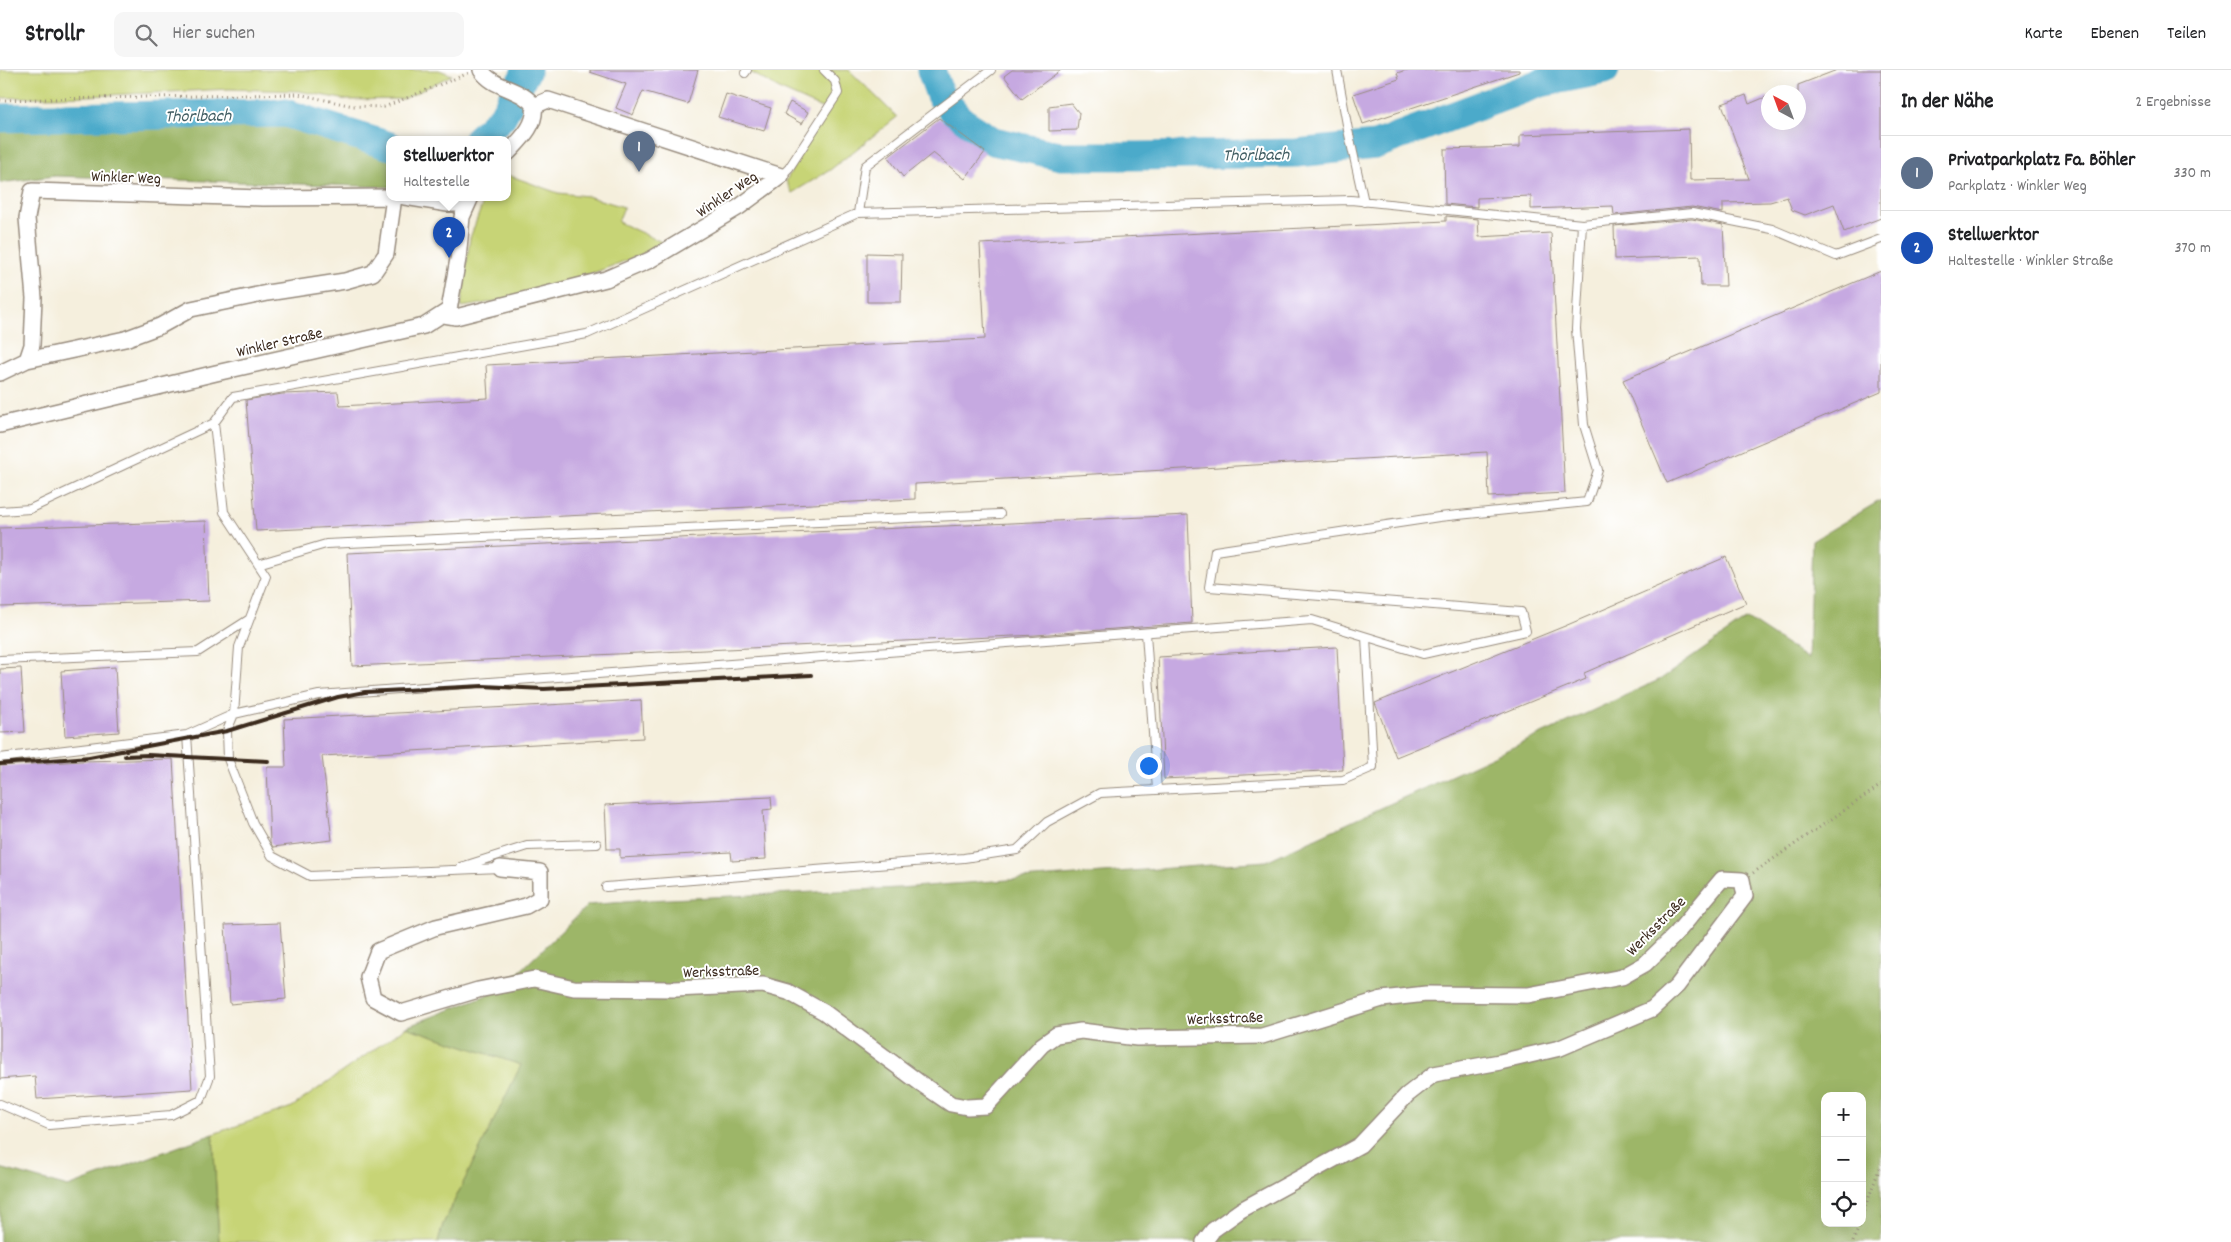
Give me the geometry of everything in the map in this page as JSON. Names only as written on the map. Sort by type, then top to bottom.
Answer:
[{"type":"street","points":[[476,71],[531,102],[533,120],[525,134],[511,150]]},
{"type":"street","name":"Winkler Weg","points":[[531,102],[548,100],[781,176]]},
{"type":"street","name":"Winkler Weg","points":[[444,315],[456,317],[606,279],[624,272],[687,239],[739,207],[781,176]]},
{"type":"street","name":"Winkler Weg","points":[[27,360],[32,345],[34,298],[27,218],[32,191],[263,198],[386,197]]},
{"type":"street","points":[[0,373],[27,360],[126,339],[160,326],[191,310],[267,293],[345,281],[373,273],[386,254],[392,201]]},
{"type":"street","points":[[430,201],[448,204],[464,201]]},
{"type":"street","points":[[444,315],[450,304],[458,259],[462,217],[469,201]]},
{"type":"street","name":"Winkler Straße","points":[[0,426],[216,373],[424,326],[444,315]]},
{"type":"street","name":"Werksstraße","points":[[500,868],[540,872],[540,898],[526,906],[436,927],[378,952],[368,977],[372,998],[401,1013],[478,990],[534,980],[574,988],[675,989],[763,985],[788,992],[824,1012],[951,1104],[967,1107],[986,1106],[1035,1052],[1056,1036],[1081,1031],[1136,1038],[1262,1036],[1382,999],[1426,994],[1528,995],[1622,978],[1645,964],[1676,934],[1722,879],[1742,880]]},
{"type":"street","points":[[1204,1242],[1213,1230],[1241,1210],[1360,1145],[1406,1095],[1434,1074],[1500,1062],[1560,1048],[1652,1009],[1677,986],[1745,896],[1742,880]]},
{"type":"lane","points":[[781,176],[789,168],[838,93],[835,81],[824,70]]},
{"type":"lane","points":[[858,213],[865,166],[991,70]]},
{"type":"lane","points":[[1338,70],[1348,130],[1359,172],[1364,202]]},
{"type":"lane","points":[[0,511],[30,509],[214,423],[233,397],[586,334],[858,213],[1364,202],[1582,224],[1692,213],[1772,229],[1836,256],[1881,240]]},
{"type":"lane","points":[[0,758],[187,735],[234,714],[318,695],[1312,620],[1423,654],[1526,631],[1521,612],[1209,587],[1215,551],[1439,517],[1587,502],[1598,470],[1584,425],[1576,329],[1582,224]]},
{"type":"lane","points":[[214,423],[224,512],[266,576],[238,647],[234,714],[228,731],[228,759],[253,823],[272,856],[310,876],[500,868]]},
{"type":"lane","points":[[258,564],[326,544],[1000,514]]},
{"type":"lane","points":[[0,660],[198,652],[249,620]]},
{"type":"lane","points":[[1146,633],[1157,790]]},
{"type":"lane","points":[[606,886],[964,858],[1018,850],[1046,822],[1100,793],[1344,780],[1374,767],[1366,637]]},
{"type":"lane","points":[[0,1104],[49,1125],[171,1115],[200,1100],[210,1076],[187,735]]},
{"type":"lane","points":[[452,870],[527,846],[597,844]]},
{"type":"path","points":[[0,100],[298,94],[353,106],[384,107],[476,71]]},
{"type":"path","points":[[1742,880],[1881,785]]},
{"type":"path","points":[[1866,1205],[1881,1164]]},
{"type":"path","points":[[1853,1242],[1859,1227]]},
{"type":"green space","points":[[0,70],[439,70],[452,75],[404,99],[347,100],[299,91],[230,89],[0,98]]},
{"type":"green space","points":[[747,70],[849,70],[897,117],[830,170],[792,193],[786,181],[824,109],[781,90]]},
{"type":"green space","points":[[266,121],[348,139],[386,157],[386,187],[55,176],[0,183],[0,125]]},
{"type":"green space","points":[[511,176],[558,193],[587,196],[624,207],[618,222],[666,244],[565,283],[514,297],[461,307],[470,238],[484,201],[511,201]]},
{"type":"green space","points":[[1881,500],[1881,1242],[438,1242],[443,1224],[521,1065],[406,1027],[502,989],[588,905],[649,900],[899,888],[1266,861],[1661,679],[1747,619],[1808,659],[1812,541]]},
{"type":"green space","points":[[406,1027],[522,1065],[443,1224],[438,1242],[219,1242],[213,1134],[292,1107]]},
{"type":"green space","points":[[213,1134],[219,1242],[0,1242],[0,1168],[68,1187]]},
{"type":"building","points":[[590,70],[698,70],[688,104],[643,91],[633,115],[616,108],[626,84],[590,72]]},
{"type":"building","points":[[1012,70],[1061,70],[1022,99],[1004,76]]},
{"type":"building","points":[[1406,70],[1519,70],[1519,72],[1363,124],[1353,94],[1399,79],[1397,73]]},
{"type":"building","points":[[1837,70],[1881,70],[1881,218],[1844,232],[1834,204],[1805,215],[1792,210],[1787,197],[1770,202],[1723,203],[1723,213],[1692,207],[1614,215],[1613,206],[1531,209],[1531,196],[1477,198],[1477,207],[1445,204],[1444,149],[1520,147],[1520,135],[1689,129],[1690,180],[1749,179],[1722,104],[1746,95],[1749,104],[1761,99],[1761,130],[1806,130],[1806,85],[1798,85]]},
{"type":"building","points":[[726,94],[771,108],[764,131],[718,117]]},
{"type":"building","points":[[790,102],[808,112],[802,124],[784,114]]},
{"type":"building","points":[[1071,103],[1079,113],[1077,130],[1049,131],[1049,106]]},
{"type":"building","points":[[939,118],[985,152],[965,179],[933,153],[903,177],[888,157]]},
{"type":"building","points":[[1446,216],[1478,219],[1479,237],[1551,233],[1565,493],[1489,497],[1487,452],[915,484],[915,499],[256,531],[246,400],[282,394],[338,392],[340,406],[488,398],[486,365],[985,339],[980,244],[1446,221]]},
{"type":"building","points":[[1692,219],[1723,225],[1726,286],[1701,286],[1700,256],[1615,259],[1614,226]]},
{"type":"building","points":[[867,253],[902,254],[901,302],[867,302]]},
{"type":"building","points":[[1881,271],[1881,392],[1667,483],[1623,380]]},
{"type":"building","points":[[1188,515],[1192,623],[1036,635],[352,666],[347,553]]},
{"type":"building","points":[[206,521],[209,601],[0,607],[0,528]]},
{"type":"building","points":[[1726,557],[1746,603],[1584,673],[1586,679],[1396,757],[1375,703],[1565,626]]},
{"type":"building","points":[[1337,647],[1343,770],[1164,779],[1158,657]]},
{"type":"building","points":[[115,667],[119,732],[65,736],[61,671]]},
{"type":"building","points":[[21,668],[25,732],[0,733],[0,669]]},
{"type":"building","points":[[641,700],[643,738],[322,756],[332,840],[273,847],[270,842],[267,767],[286,767],[284,719]]},
{"type":"building","points":[[173,759],[192,1089],[37,1099],[35,1076],[0,1079],[0,766],[81,761]]},
{"type":"building","points":[[771,797],[772,809],[763,810],[766,859],[732,861],[731,852],[620,858],[620,849],[607,849],[605,805]]},
{"type":"building","points":[[280,923],[286,999],[230,1004],[225,925]]},
{"type":"waterway","name":"Thörlbach","points":[[481,136],[502,117],[527,70]]},
{"type":"waterway","name":"Thörlbach","points":[[931,70],[940,95],[962,121],[993,141],[1061,156],[1297,153],[1375,145],[1540,83],[1605,70]]},
{"type":"waterway","name":"Thörlbach","points":[[0,118],[285,113],[386,145]]},
{"type":"railway","points":[[84,758],[227,731],[338,697],[365,692],[483,686],[544,689],[811,675]]},
{"type":"railway","points":[[125,756],[148,755],[268,761]]},
{"type":"railway","points":[[0,764],[90,757]]},
{"type":"place","name":"Privatparkplatz Fa. Böhler","points":[[639,172]]},
{"type":"place","name":"Stellwerktor","points":[[449,258]]}]
